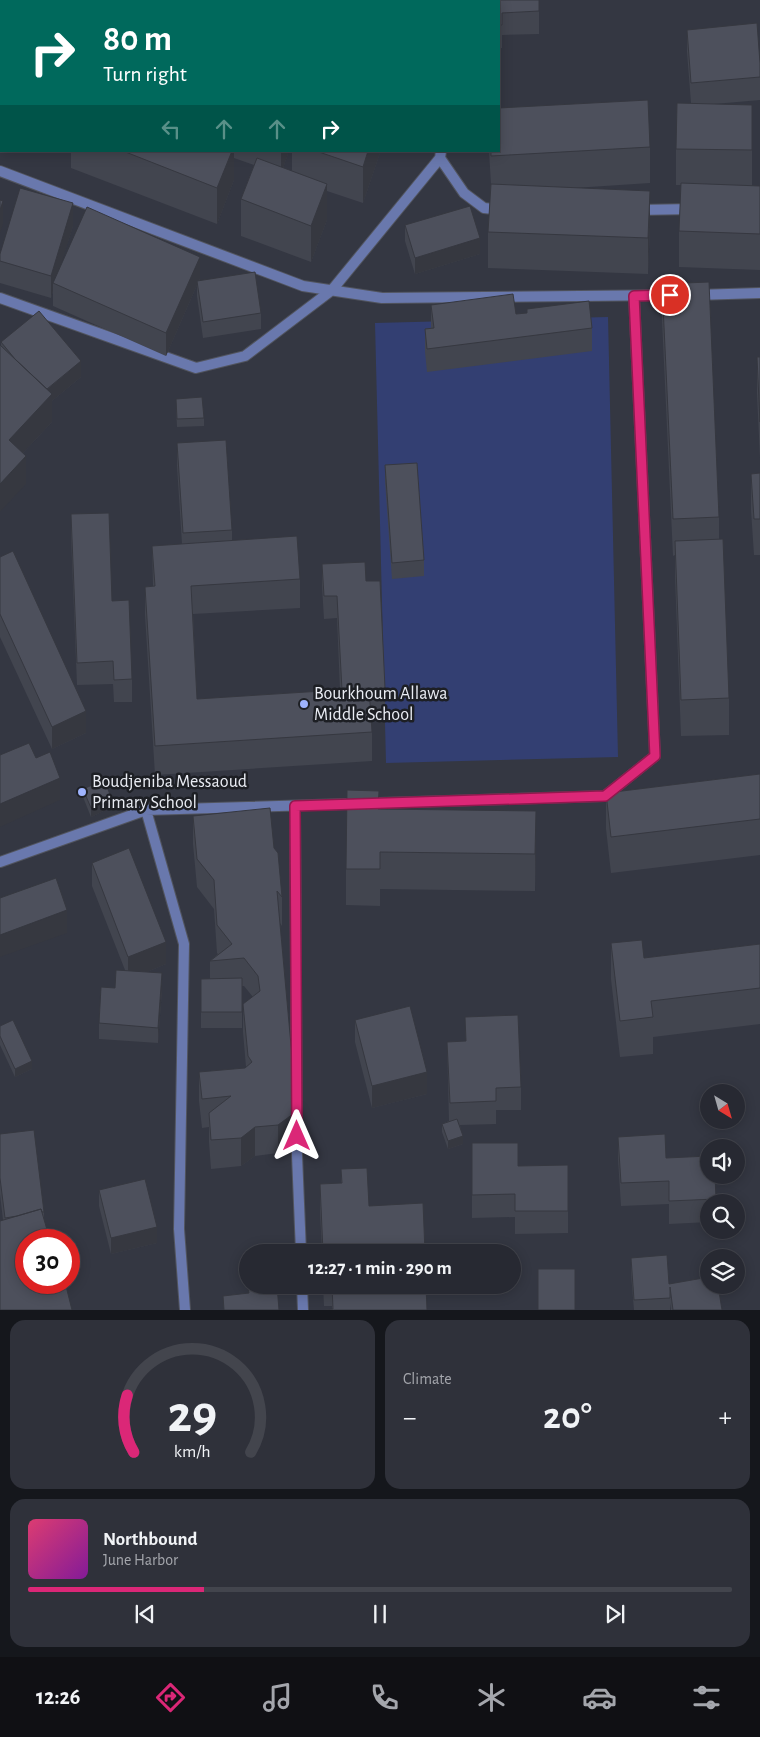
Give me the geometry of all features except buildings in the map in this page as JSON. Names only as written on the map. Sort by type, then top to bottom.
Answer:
[{"type":"street","points":[[0,298],[196,368],[245,356],[332,290],[441,155],[464,193],[484,208],[518,212]]},
{"type":"street","points":[[0,171],[303,286],[382,298],[760,293]]},
{"type":"street","points":[[624,211],[702,209]]},
{"type":"street","points":[[0,862],[146,810],[605,796],[655,756],[634,296]]},
{"type":"street","points":[[295,806],[297,1145],[301,1244]]},
{"type":"street","points":[[146,810],[184,944],[179,1229],[185,1310]]},
{"type":"street","points":[[302,1294],[303,1310]]},
{"type":"shaded area","points":[[608,317],[618,757],[386,763],[375,323]]},
{"type":"place","name":"Bourkhoum Allawa Middle School","points":[[304,704]]},
{"type":"place","name":"Boudjeniba Messaoud Primary School","points":[[82,792]]},
{"type":"route","points":[[297,1136],[295,806],[605,796],[655,756],[634,296],[670,295]]}]
